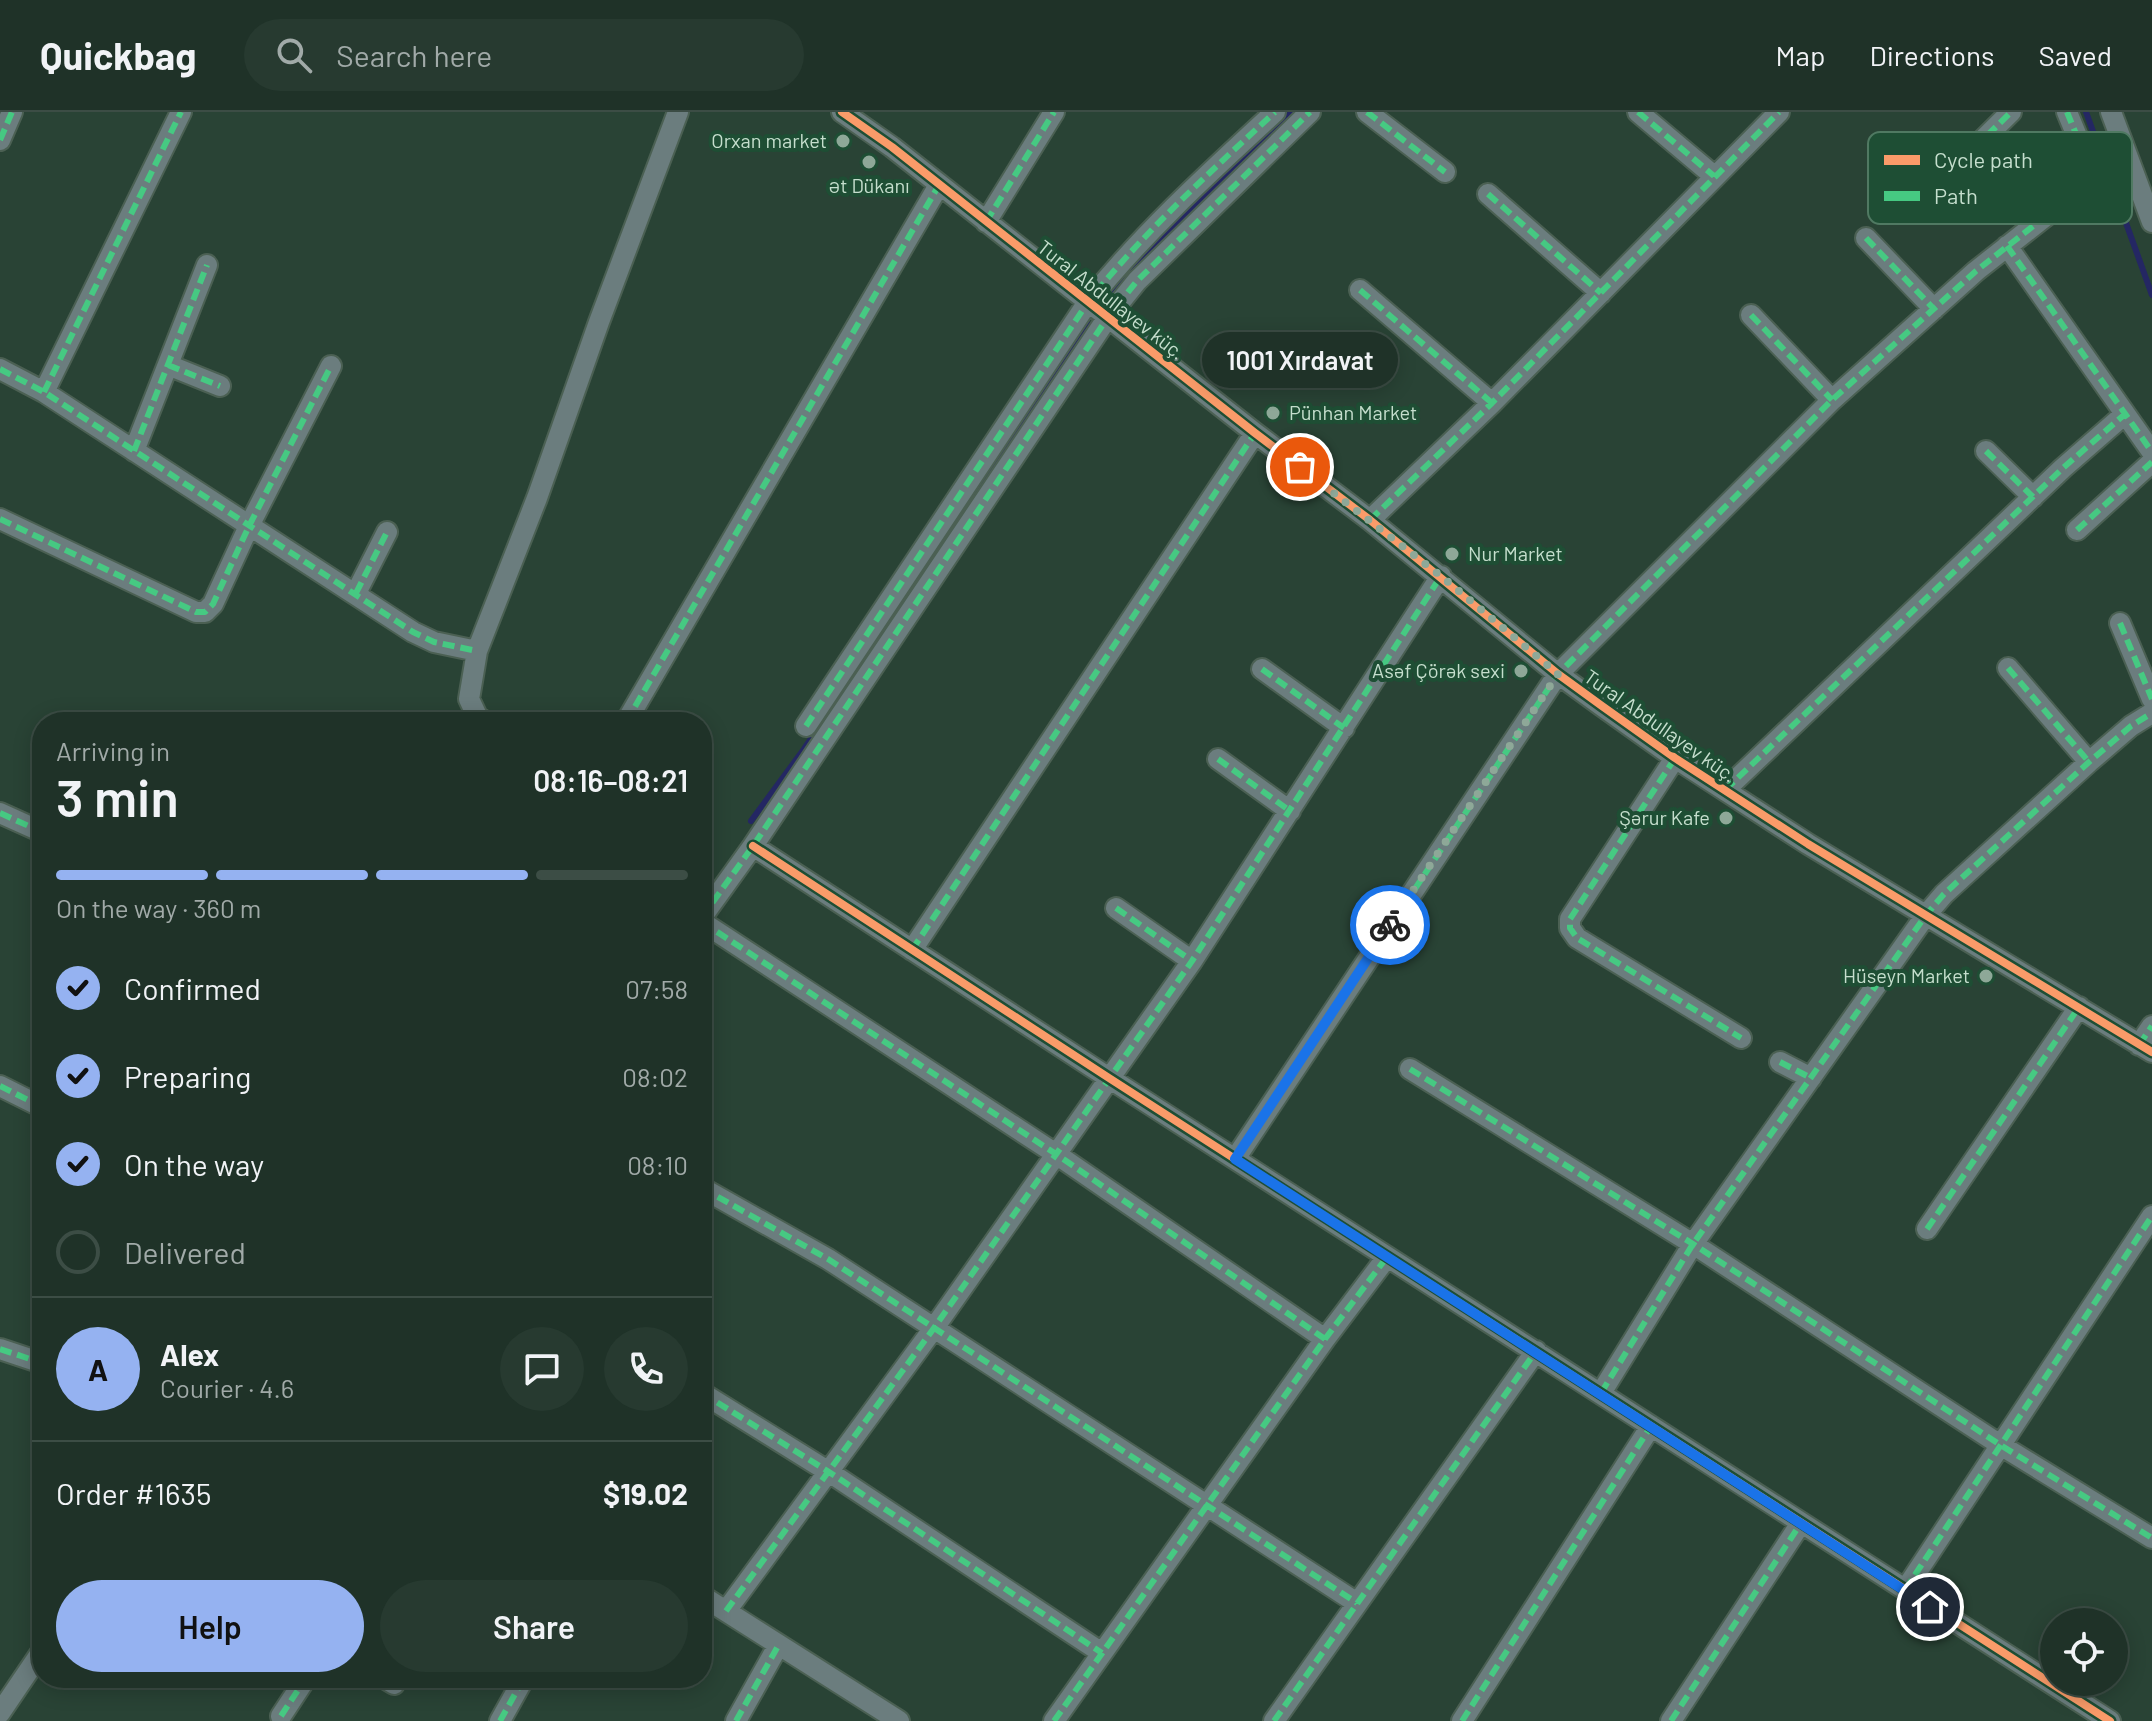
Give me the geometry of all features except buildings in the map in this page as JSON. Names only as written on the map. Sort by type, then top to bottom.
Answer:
[{"type":"street","points":[[0,140],[12,112]]},
{"type":"street","points":[[44,392],[181,112]]},
{"type":"street","points":[[475,712],[469,699],[477,651],[547,473],[599,322],[678,112]]},
{"type":"street","name":"Tural Abdullayev küç.","points":[[842,112],[872,132],[1370,520],[1558,674],[1725,790],[2146,1049]]},
{"type":"street","points":[[986,222],[1054,112]]},
{"type":"street","points":[[806,726],[1088,302],[1134,249],[1275,112]]},
{"type":"street","points":[[712,905],[1108,317],[1156,262],[1310,112]]},
{"type":"street","points":[[1367,112],[1445,172]]},
{"type":"street","points":[[1638,112],[1714,176]]},
{"type":"street","points":[[1370,520],[1492,403],[1779,112]]},
{"type":"street","points":[[1991,132],[2011,112]]},
{"type":"street","points":[[2067,112],[2075,132]]},
{"type":"street","points":[[2111,112],[2118,132]]},
{"type":"street","points":[[2132,168],[2152,222]]},
{"type":"street","points":[[632,712],[939,185]]},
{"type":"street","points":[[1488,194],[1601,293]]},
{"type":"street","points":[[1235,1159],[1558,674],[1832,400],[2035,224]]},
{"type":"street","points":[[1866,238],[1934,309]]},
{"type":"street","points":[[2007,246],[2152,452]]},
{"type":"street","points":[[134,451],[207,265]]},
{"type":"street","points":[[1360,290],[1492,403]]},
{"type":"street","points":[[1751,315],[1832,400]]},
{"type":"street","points":[[168,365],[220,386]]},
{"type":"street","points":[[0,519],[196,612],[205,612],[213,604],[331,366]]},
{"type":"street","points":[[0,369],[44,392],[413,632],[434,642],[477,651]]},
{"type":"street","points":[[1725,790],[2033,497],[2125,414]]},
{"type":"street","points":[[912,950],[1255,433]]},
{"type":"street","points":[[1986,451],[2033,497]]},
{"type":"street","points":[[2077,530],[2152,462]]},
{"type":"street","points":[[356,593],[387,532]]},
{"type":"street","points":[[726,1611],[934,1328],[1192,961],[1441,576]]},
{"type":"street","points":[[2120,623],[2152,699]]},
{"type":"street","points":[[2008,668],[2089,762]]},
{"type":"street","points":[[1262,669],[1344,728]]},
{"type":"street","points":[[1601,1393],[1693,1244],[1926,915],[1944,894],[2089,762],[2131,726],[2152,713]]},
{"type":"street","points":[[1675,758],[1570,919],[1570,928],[1577,938],[1741,1038]]},
{"type":"street","points":[[1218,759],[1290,811]]},
{"type":"street","points":[[0,813],[32,827]]},
{"type":"street","points":[[753,846],[2110,1721]]},
{"type":"street","points":[[1116,908],[1192,961]]},
{"type":"street","points":[[712,926],[1056,1154],[1325,1339]]},
{"type":"street","points":[[1927,1229],[2079,1007]]},
{"type":"street","points":[[2146,1049],[2152,1026]]},
{"type":"street","points":[[1780,1062],[1811,1078]]},
{"type":"street","points":[[1410,1069],[1693,1244],[2002,1446],[2152,1538]]},
{"type":"street","points":[[0,1086],[32,1102]]},
{"type":"street","points":[[712,1194],[828,1259],[1357,1603]]},
{"type":"street","points":[[1905,1590],[2152,1216]]},
{"type":"street","points":[[1054,1721],[1325,1339],[1387,1257]]},
{"type":"street","points":[[0,1349],[32,1360]]},
{"type":"street","points":[[1274,1721],[1536,1351]]},
{"type":"street","points":[[712,1399],[829,1472],[1102,1653]]},
{"type":"street","points":[[1462,1721],[1651,1426]]},
{"type":"street","points":[[1671,1721],[1801,1523]]},
{"type":"street","points":[[712,1602],[899,1721]]},
{"type":"street","points":[[736,1721],[778,1646]]},
{"type":"street","points":[[0,1713],[32,1666]]},
{"type":"street","points":[[281,1716],[299,1688]]},
{"type":"street","points":[[500,1721],[518,1688]]},
{"type":"waterway","points":[[1108,296],[1164,236],[1292,112]]},
{"type":"waterway","points":[[2086,112],[2093,132]]},
{"type":"waterway","points":[[2126,224],[2152,295]]},
{"type":"waterway","points":[[751,821],[804,749],[1090,325]]},
{"type":"marked path","points":[[0,140],[12,112]]},
{"type":"marked path","points":[[44,392],[181,112]]},
{"type":"marked path","points":[[986,222],[1054,112]]},
{"type":"marked path","points":[[806,726],[1088,302],[1155,227],[1275,112]]},
{"type":"marked path","points":[[712,903],[1108,317],[1137,281],[1310,112]]},
{"type":"marked path","points":[[1367,112],[1445,172]]},
{"type":"marked path","points":[[1638,112],[1714,176]]},
{"type":"marked path","points":[[1370,520],[1492,403],[1779,112]]},
{"type":"marked path","points":[[1991,132],[2011,112]]},
{"type":"marked path","points":[[2067,112],[2075,132]]},
{"type":"marked path","points":[[632,712],[939,185]]},
{"type":"marked path","points":[[1488,194],[1601,293]]},
{"type":"marked path","points":[[1235,1159],[1558,674],[1832,400],[1976,271],[2036,224]]},
{"type":"marked path","points":[[1866,238],[1934,309]]},
{"type":"marked path","points":[[2007,246],[2152,452]]},
{"type":"marked path","points":[[134,451],[207,265]]},
{"type":"marked path","points":[[1360,290],[1492,403]]},
{"type":"marked path","points":[[1751,315],[1832,400]]},
{"type":"marked path","points":[[168,365],[220,386]]},
{"type":"marked path","points":[[0,519],[196,612],[205,612],[213,604],[331,366]]},
{"type":"marked path","points":[[0,369],[44,392],[413,632],[434,642],[477,651]]},
{"type":"marked path","points":[[1725,790],[2063,468],[2125,414]]},
{"type":"marked path","points":[[912,950],[1255,433]]},
{"type":"marked path","points":[[1986,451],[2033,497]]},
{"type":"marked path","points":[[2077,530],[2152,462]]},
{"type":"marked path","points":[[356,593],[387,532]]},
{"type":"marked path","points":[[726,1611],[934,1328],[1192,961],[1441,576]]},
{"type":"marked path","points":[[2120,623],[2152,699]]},
{"type":"marked path","points":[[2008,668],[2089,762]]},
{"type":"marked path","points":[[1262,669],[1344,728]]},
{"type":"marked path","points":[[1601,1393],[1693,1244],[1926,915],[1944,894],[2089,762],[2131,726],[2152,713]]},
{"type":"marked path","points":[[1675,758],[1570,919],[1570,928],[1577,938],[1741,1038]]},
{"type":"marked path","points":[[1218,759],[1290,811]]},
{"type":"marked path","points":[[0,813],[32,827]]},
{"type":"marked path","points":[[1116,908],[1192,961]]},
{"type":"marked path","points":[[712,929],[1056,1154],[1325,1339]]},
{"type":"marked path","points":[[1927,1229],[2079,1007]]},
{"type":"marked path","points":[[2139,1045],[2152,1026]]},
{"type":"marked path","points":[[1780,1062],[1811,1078]]},
{"type":"marked path","points":[[1410,1069],[1693,1244],[2002,1446],[2152,1538]]},
{"type":"marked path","points":[[0,1086],[32,1102]]},
{"type":"marked path","points":[[712,1194],[828,1259],[1357,1603]]},
{"type":"marked path","points":[[1905,1590],[2152,1216]]},
{"type":"marked path","points":[[1054,1721],[1325,1339],[1387,1257]]},
{"type":"marked path","points":[[0,1349],[32,1360]]},
{"type":"marked path","points":[[1274,1721],[1536,1351]]},
{"type":"marked path","points":[[712,1399],[829,1472],[1102,1653]]},
{"type":"marked path","points":[[1462,1721],[1651,1426]]},
{"type":"marked path","points":[[1671,1721],[1801,1523]]},
{"type":"marked path","points":[[736,1721],[778,1646]]},
{"type":"marked path","points":[[281,1716],[299,1688]]},
{"type":"marked path","points":[[500,1721],[518,1688]]},
{"type":"cycle path","points":[[842,112],[892,147],[1370,520],[1558,674],[1602,706],[1675,758],[1808,844],[2152,1052]]},
{"type":"cycle path","points":[[753,846],[2110,1721]]},
{"type":"way so far","points":[[1300,467],[1441,576],[1558,674],[1390,925]]},
{"type":"place","name":"Orxan market","points":[[843,141]]},
{"type":"place","name":"Ət Dükanı","points":[[869,162]]},
{"type":"place","name":"Pünhan Market","points":[[1273,413]]},
{"type":"place","name":"1001 Xırdavat","points":[[1300,467]]},
{"type":"place","name":"Nur Market","points":[[1452,554]]},
{"type":"place","name":"Asəf Çörək sexi","points":[[1521,671]]},
{"type":"place","name":"Şərur Kafe","points":[[1726,818]]},
{"type":"place","name":"Hüseyn Market","points":[[1986,976]]},
{"type":"route","points":[[1390,925],[1235,1159],[1930,1607]]}]
